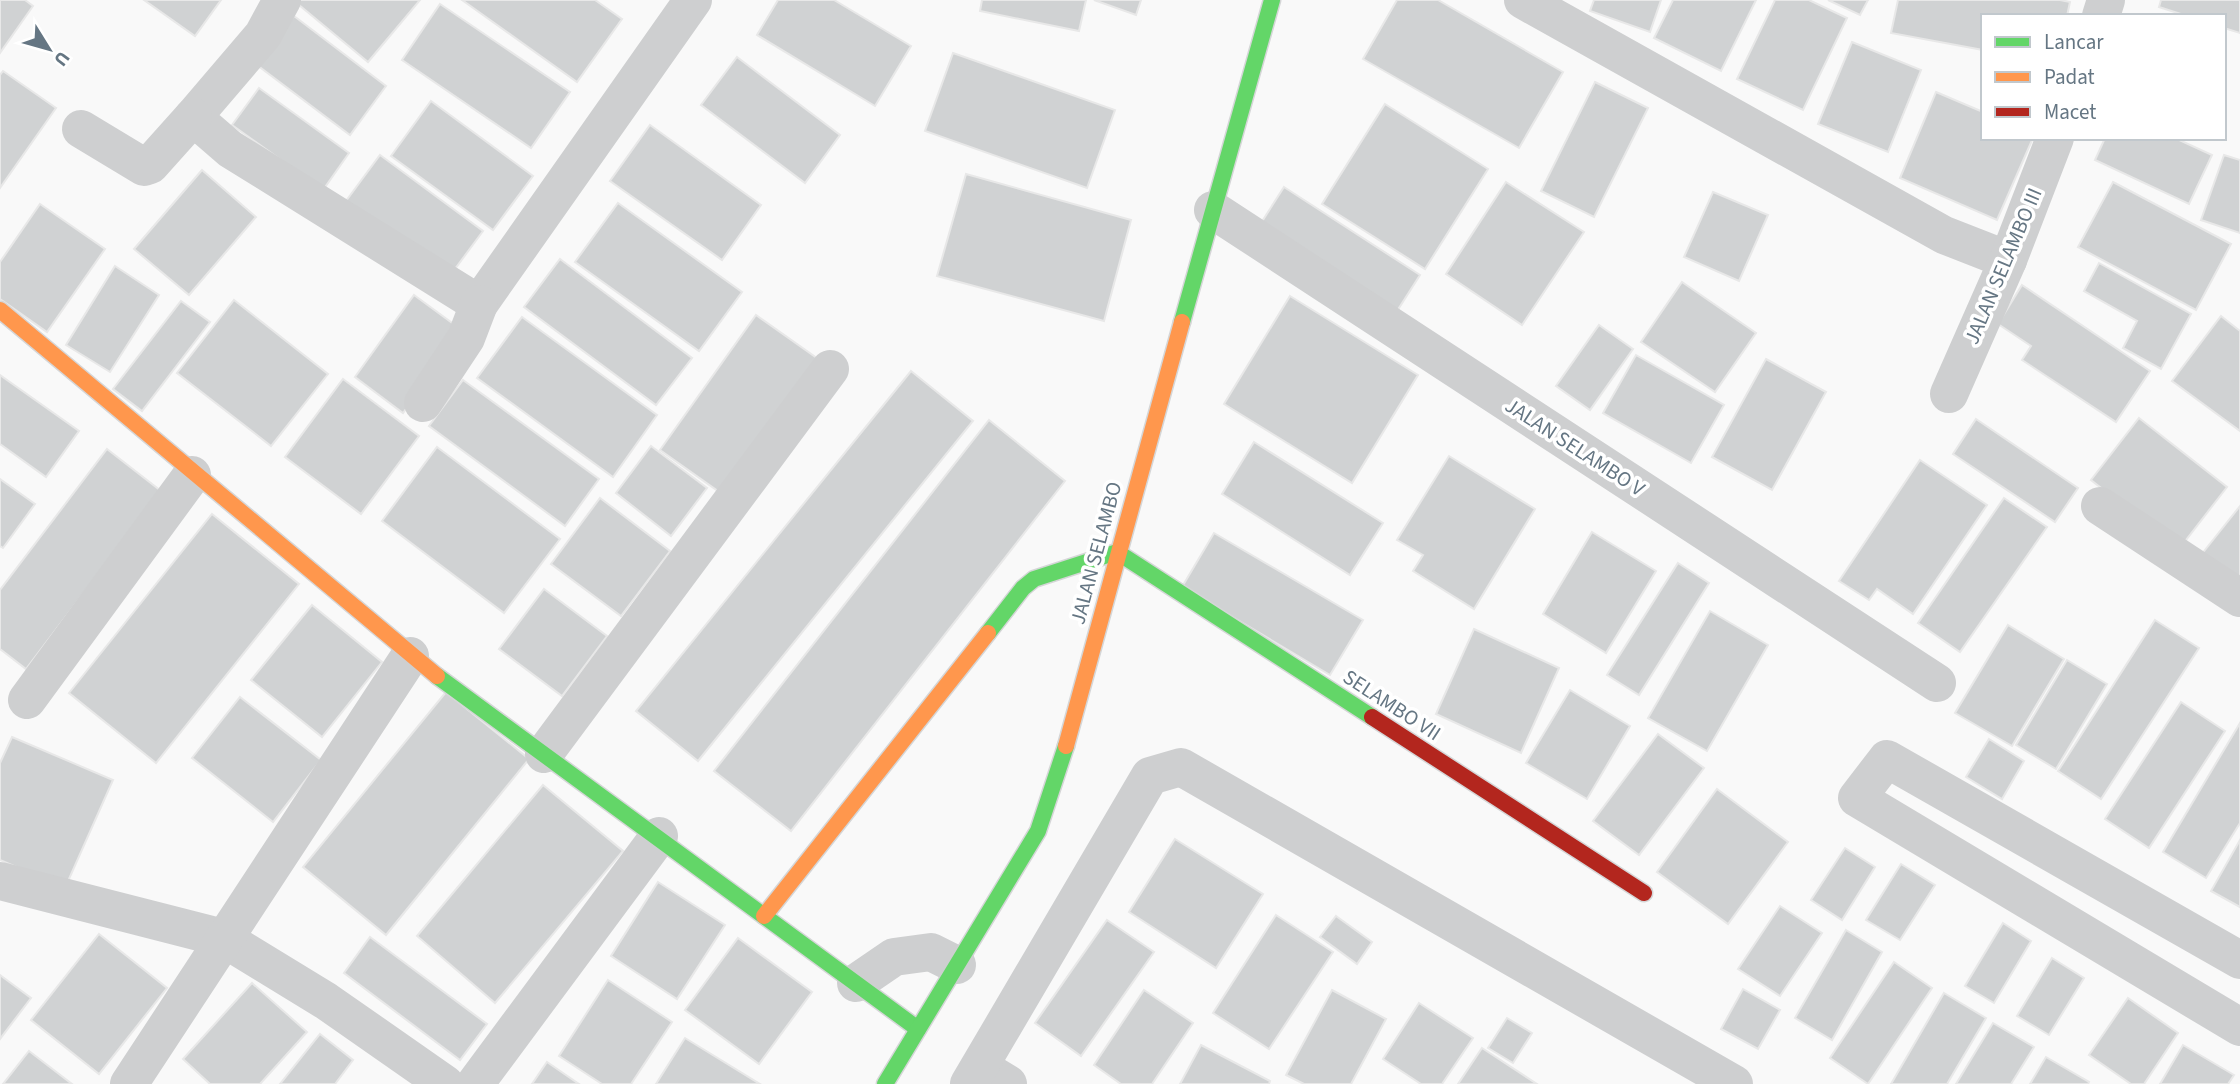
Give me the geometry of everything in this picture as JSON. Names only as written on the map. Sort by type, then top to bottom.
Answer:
[{"type":"street","points":[[81,129],[144,167],[193,117],[263,36],[282,0]]},
{"type":"street","points":[[423,403],[467,338],[480,304],[693,0]]},
{"type":"street","name":"JALAN SELAMBO","points":[[885,1084],[1038,831],[1075,718],[1117,552],[1272,0]]},
{"type":"street","points":[[1523,0],[1944,235],[2008,260]]},
{"type":"street","points":[[193,117],[230,149],[480,304]]},
{"type":"street","name":"JALAN SELAMBO III","points":[[1949,394],[2008,260],[2054,140]]},
{"type":"street","name":"JALAN SELAMBO V","points":[[1213,210],[1937,683]]},
{"type":"street","points":[[0,310],[192,475],[410,656],[659,836],[918,1029]]},
{"type":"street","points":[[544,754],[830,369]]},
{"type":"street","points":[[27,700],[192,475]]},
{"type":"street","points":[[2100,506],[2240,598]]},
{"type":"street","points":[[764,916],[1023,588],[1034,579],[1117,552]]},
{"type":"street","name":"SELAMBO VII","points":[[1117,552],[1644,893]]},
{"type":"street","points":[[129,1084],[410,656]]},
{"type":"street","points":[[1887,759],[2240,960],[2228,1020],[1857,798],[1887,759]]},
{"type":"street","points":[[986,1078],[1150,776],[1181,767],[1734,1084]]},
{"type":"street","points":[[475,1084],[659,836]]},
{"type":"street","points":[[0,881],[223,938],[326,1001],[445,1084]]},
{"type":"street","points":[[856,983],[894,957],[931,952],[957,965]]},
{"type":"building","points":[[0,0],[25,0],[33,6],[0,53]]},
{"type":"building","points":[[144,0],[221,0],[195,36]]},
{"type":"building","points":[[293,0],[420,0],[368,62]]},
{"type":"building","points":[[462,0],[595,0],[622,19],[577,82]]},
{"type":"building","points":[[778,0],[834,0],[911,46],[875,106],[757,35]]},
{"type":"building","points":[[982,0],[1086,0],[1079,31],[980,11]]},
{"type":"building","points":[[1094,0],[1141,0],[1136,15]]},
{"type":"building","points":[[1397,0],[1438,0],[1563,72],[1519,148],[1363,59]]},
{"type":"building","points":[[1594,0],[1661,0],[1650,32],[1590,11]]},
{"type":"building","points":[[1673,0],[1756,0],[1721,71],[1654,38]]},
{"type":"building","points":[[1775,0],[1809,0],[1847,18],[1803,110],[1737,79]]},
{"type":"building","points":[[1828,0],[1868,0],[1860,15]]},
{"type":"building","points":[[1898,0],[2070,2],[2067,14],[1981,14],[1981,50],[1891,33]]},
{"type":"building","points":[[2161,0],[2240,0],[2240,33],[2226,29],[2226,14],[2181,14],[2159,7]]},
{"type":"building","points":[[440,4],[570,92],[531,148],[402,60]]},
{"type":"building","points":[[294,16],[386,86],[350,135],[257,65]]},
{"type":"building","points":[[1852,42],[1921,70],[1888,152],[1818,124]]},
{"type":"building","points":[[953,53],[1115,110],[1087,188],[925,131]]},
{"type":"building","points":[[737,57],[840,135],[805,183],[701,105]]},
{"type":"building","points":[[3,71],[56,108],[0,188],[0,75]]},
{"type":"building","points":[[1595,82],[1648,108],[1594,217],[1541,191]]},
{"type":"building","points":[[259,88],[349,153],[323,190],[232,125]]},
{"type":"building","points":[[1936,92],[1981,111],[1981,140],[2032,140],[1997,220],[1900,178]]},
{"type":"building","points":[[431,101],[533,176],[493,230],[391,156]]},
{"type":"building","points":[[1385,104],[1488,169],[1425,269],[1322,204]]},
{"type":"building","points":[[650,125],[761,205],[722,260],[610,181]]},
{"type":"building","points":[[2104,140],[2179,140],[2212,155],[2189,204],[2095,160]]},
{"type":"building","points":[[380,155],[483,231],[449,277],[346,201]]},
{"type":"building","points":[[2224,155],[2240,160],[2240,233],[2201,220]]},
{"type":"building","points":[[202,170],[256,217],[189,295],[134,249]]},
{"type":"building","points":[[966,174],[1131,220],[1104,321],[937,276]]},
{"type":"building","points":[[1506,182],[1584,232],[1522,325],[1446,274]]},
{"type":"building","points":[[2113,182],[2231,244],[2196,310],[2078,247]]},
{"type":"building","points":[[1284,187],[1420,275],[1390,322],[1254,234]]},
{"type":"building","points":[[1713,192],[1768,215],[1739,281],[1684,257]]},
{"type":"building","points":[[618,203],[742,292],[699,351],[575,262]]},
{"type":"building","points":[[40,204],[105,249],[47,332],[0,299],[0,262]]},
{"type":"building","points":[[560,259],[692,358],[656,405],[524,307]]},
{"type":"building","points":[[2099,263],[2191,314],[2161,369],[2123,348],[2137,321],[2084,291]]},
{"type":"building","points":[[115,266],[159,295],[110,372],[66,345]]},
{"type":"building","points":[[1682,282],[1756,333],[1715,392],[1641,342]]},
{"type":"building","points":[[2022,285],[2150,371],[2116,422],[2022,360],[2031,346],[1998,324]]},
{"type":"building","points":[[414,295],[463,331],[403,413],[355,377]]},
{"type":"building","points":[[1290,296],[1418,375],[1352,483],[1224,404]]},
{"type":"building","points":[[234,300],[328,374],[271,446],[177,373]]},
{"type":"building","points":[[181,301],[210,322],[142,411],[113,389]]},
{"type":"building","points":[[756,315],[821,361],[725,496],[660,450]]},
{"type":"building","points":[[2221,316],[2240,331],[2240,431],[2172,381]]},
{"type":"building","points":[[522,317],[657,415],[613,477],[477,378]]},
{"type":"building","points":[[1599,325],[1633,349],[1590,410],[1556,386]]},
{"type":"building","points":[[1636,355],[1724,405],[1691,463],[1603,413]]},
{"type":"building","points":[[1766,359],[1826,392],[1772,490],[1712,457]]},
{"type":"building","points":[[911,371],[973,421],[698,761],[636,711]]},
{"type":"building","points":[[0,375],[79,431],[46,477],[0,444]]},
{"type":"building","points":[[343,379],[419,436],[361,514],[285,457]]},
{"type":"building","points":[[463,380],[599,479],[565,526],[429,426]]},
{"type":"building","points":[[2139,418],[2227,487],[2179,549],[2091,480]]},
{"type":"building","points":[[1976,419],[2078,488],[2055,522],[1953,454]]},
{"type":"building","points":[[989,420],[1065,481],[791,831],[714,771]]},
{"type":"building","points":[[1254,442],[1383,523],[1350,575],[1222,494]]},
{"type":"building","points":[[651,446],[707,488],[671,536],[616,493]]},
{"type":"building","points":[[437,447],[560,539],[504,613],[382,521]]},
{"type":"building","points":[[107,449],[161,491],[26,669],[0,649],[0,590]]},
{"type":"building","points":[[1449,456],[1535,509],[1474,609],[1413,571],[1423,555],[1397,540]]},
{"type":"building","points":[[1920,460],[1987,505],[1913,614],[1877,589],[1869,600],[1839,581]]},
{"type":"building","points":[[0,479],[35,504],[3,548],[0,546]]},
{"type":"building","points":[[600,498],[670,551],[621,616],[551,564]]},
{"type":"building","points":[[2004,498],[2047,527],[1960,652],[1918,623]]},
{"type":"building","points":[[2240,506],[2240,585],[2201,555]]},
{"type":"building","points":[[212,514],[299,584],[156,763],[69,693]]},
{"type":"building","points":[[1592,532],[1656,571],[1606,653],[1543,614]]},
{"type":"building","points":[[1214,533],[1363,620],[1330,675],[1182,587]]},
{"type":"building","points":[[1678,563],[1709,583],[1639,695],[1607,675]]},
{"type":"building","points":[[544,589],[607,636],[562,696],[499,649]]},
{"type":"building","points":[[312,605],[382,662],[322,737],[251,680]]},
{"type":"building","points":[[1710,611],[1768,645],[1707,751],[1648,718]]},
{"type":"building","points":[[2155,620],[2199,648],[2101,799],[2058,771]]},
{"type":"building","points":[[2008,625],[2064,659],[2012,746],[1955,713]]},
{"type":"building","points":[[1474,629],[1559,668],[1521,753],[1436,714]]},
{"type":"building","points":[[2067,660],[2107,684],[2056,769],[2016,745]]},
{"type":"building","points":[[1570,690],[1630,726],[1587,799],[1526,763]]},
{"type":"building","points":[[446,692],[529,759],[386,935],[303,867]]},
{"type":"building","points":[[240,697],[321,760],[273,822],[192,758]]},
{"type":"building","points":[[2181,702],[2225,731],[2149,848],[2105,819]]},
{"type":"building","points":[[2240,723],[2240,823],[2206,878],[2163,852]]},
{"type":"building","points":[[1658,734],[1704,768],[1639,855],[1593,821]]},
{"type":"building","points":[[12,737],[113,780],[65,888],[0,860],[0,763]]},
{"type":"building","points":[[1989,739],[2024,761],[2002,799],[1966,777]]},
{"type":"building","points":[[543,785],[623,851],[495,1003],[417,936]]},
{"type":"building","points":[[1717,789],[1788,842],[1728,924],[1657,872]]},
{"type":"building","points":[[1175,839],[1263,894],[1216,968],[1129,912]]},
{"type":"building","points":[[2240,840],[2240,907],[2211,891]]},
{"type":"building","points":[[1845,848],[1875,867],[1842,920],[1811,900]]},
{"type":"building","points":[[1901,864],[1935,885],[1900,940],[1866,920]]},
{"type":"building","points":[[658,882],[725,925],[677,999],[611,956]]},
{"type":"building","points":[[1780,906],[1822,933],[1780,996],[1738,969]]},
{"type":"building","points":[[1276,915],[1333,952],[1269,1049],[1213,1013]]},
{"type":"building","points":[[1336,916],[1372,942],[1357,964],[1320,937]]},
{"type":"building","points":[[1107,920],[1154,952],[1081,1056],[1035,1023]]},
{"type":"building","points":[[2003,923],[2031,941],[1994,1003],[1965,986]]},
{"type":"building","points":[[1846,930],[1882,952],[1832,1040],[1795,1018]]},
{"type":"building","points":[[99,934],[167,988],[99,1074],[31,1020]]},
{"type":"building","points":[[370,937],[487,1024],[460,1060],[344,973]]},
{"type":"building","points":[[738,938],[812,992],[759,1064],[685,1010]]},
{"type":"building","points":[[2052,958],[2084,978],[2049,1035],[2017,1016]]},
{"type":"building","points":[[1894,962],[1932,988],[1868,1084],[1830,1058]]},
{"type":"building","points":[[0,975],[31,998],[0,1039]]},
{"type":"building","points":[[608,980],[672,1022],[631,1084],[602,1084],[559,1056]]},
{"type":"building","points":[[252,983],[307,1032],[260,1084],[210,1084],[183,1059]]},
{"type":"building","points":[[1743,989],[1780,1010],[1758,1049],[1721,1029]]},
{"type":"building","points":[[1144,990],[1193,1023],[1152,1084],[1121,1084],[1094,1065]]},
{"type":"building","points":[[1332,990],[1386,1019],[1351,1084],[1304,1084],[1286,1075]]},
{"type":"building","points":[[1944,993],[1986,1018],[1947,1084],[1891,1084]]},
{"type":"building","points":[[2128,998],[2178,1033],[2144,1084],[2131,1084],[2089,1055]]},
{"type":"building","points":[[1419,1003],[1473,1038],[1442,1084],[1421,1084],[1383,1059]]},
{"type":"building","points":[[1507,1018],[1532,1033],[1513,1063],[1488,1048]]},
{"type":"building","points":[[1993,1023],[2034,1047],[2011,1084],[1956,1084]]},
{"type":"building","points":[[320,1034],[353,1060],[335,1084],[280,1084]]},
{"type":"building","points":[[685,1038],[760,1084],[656,1084]]},
{"type":"building","points":[[1201,1045],[1270,1081],[1269,1084],[1180,1084]]},
{"type":"building","points":[[2183,1045],[2234,1075],[2228,1084],[2160,1084]]},
{"type":"building","points":[[1482,1048],[1537,1084],[1458,1084]]},
{"type":"building","points":[[29,1051],[72,1084],[3,1084]]},
{"type":"building","points":[[2046,1057],[2089,1082],[2088,1084],[2030,1084]]},
{"type":"building","points":[[547,1062],[579,1084],[532,1084]]},
{"type":"traffic: fast","points":[[1182,322],[1272,0]]},
{"type":"traffic: fast","points":[[988,633],[1023,588],[1034,579],[1117,552],[1372,717]]},
{"type":"traffic: fast","points":[[437,676],[918,1029]]},
{"type":"traffic: fast","points":[[885,1084],[1038,831],[1066,746]]},
{"type":"traffic: slow","points":[[0,310],[437,676]]},
{"type":"traffic: slow","points":[[1066,746],[1182,322]]},
{"type":"traffic: slow","points":[[764,916],[988,633]]},
{"type":"traffic: jam","points":[[1372,717],[1644,893]]}]
